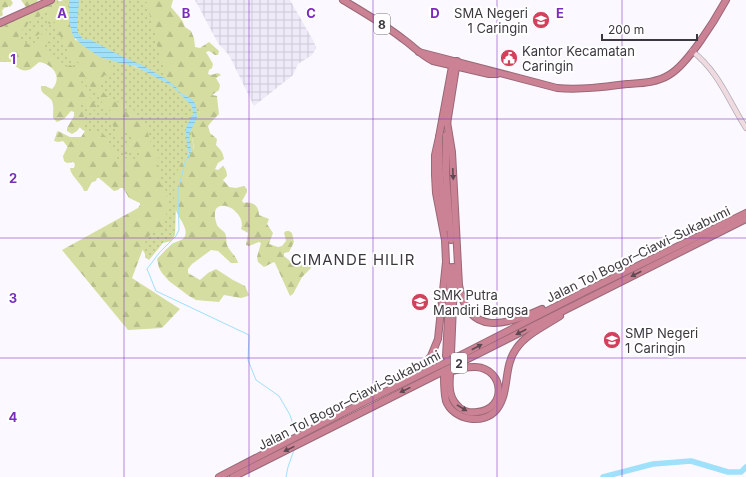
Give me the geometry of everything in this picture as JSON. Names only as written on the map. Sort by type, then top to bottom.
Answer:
[{"type":"highway","points":[[0,23],[51,0]]},
{"type":"highway","name":"8","points":[[343,0],[380,22],[426,58],[440,63],[454,63],[503,74],[547,86],[568,88],[586,88],[648,82],[660,79],[670,74],[692,51],[726,0]]},
{"type":"highway","name":"8","points":[[420,52],[469,69],[489,74],[503,74]]},
{"type":"highway","points":[[440,63],[452,76]]},
{"type":"highway","points":[[439,137],[440,176],[448,241],[450,281],[448,354],[454,282],[446,175],[447,122],[454,63]]},
{"type":"highway","points":[[452,76],[469,69]]},
{"type":"highway","points":[[366,401],[420,367],[431,356],[438,340],[446,262],[445,240],[436,193],[435,155],[452,76]]},
{"type":"highway","points":[[447,122],[452,152],[459,285],[463,303],[467,310],[481,320],[500,324],[520,318],[586,291]]},
{"type":"highway","name":"Jalan Tol Bogor–Ciawi–Sukabumi","points":[[235,476],[593,296],[741,219],[746,213]]},
{"type":"highway","name":"Jalan Tol Bogor–Ciawi–Sukabumi","points":[[219,477],[366,401],[459,356],[586,291],[707,236]]},
{"type":"highway","points":[[424,381],[459,369],[477,367],[487,370],[494,375],[499,389],[498,397],[486,411],[474,412],[462,409],[455,403],[451,397],[447,375],[444,392],[447,402],[459,415],[469,419],[478,419],[489,416],[496,410],[502,400],[509,361],[520,343],[593,296]]},
{"type":"street","points":[[692,51],[719,79],[746,128]]},
{"type":"shaded area","points":[[195,0],[290,0],[316,48],[312,55],[298,64],[293,75],[254,106],[229,55],[218,43]]},
{"type":"green space","points":[[0,0],[11,0],[13,3],[10,7],[8,6],[4,8],[2,11],[3,15],[0,17]]},
{"type":"green space","points":[[21,0],[38,0],[36,3],[42,7],[44,11],[39,17],[30,21],[23,28],[22,33],[18,35],[20,40],[23,40],[34,47],[35,40],[42,39],[43,36],[41,33],[36,36],[32,34],[38,28],[44,28],[47,31],[48,37],[53,39],[50,43],[42,45],[47,52],[53,54],[66,67],[70,65],[77,69],[81,65],[80,63],[68,54],[65,43],[59,34],[55,32],[57,21],[49,24],[47,21],[47,18],[51,15],[45,5],[49,2],[56,4],[60,1],[62,4],[65,4],[66,0],[73,0],[75,40],[79,41],[105,58],[107,60],[107,64],[112,68],[113,73],[111,77],[104,75],[100,89],[107,96],[111,97],[113,101],[126,104],[124,112],[131,108],[135,111],[135,116],[146,126],[150,141],[159,159],[156,167],[160,173],[162,187],[166,191],[169,203],[164,223],[158,234],[154,232],[147,238],[132,278],[180,309],[162,328],[128,330],[62,250],[138,208],[140,203],[129,198],[123,188],[114,191],[99,178],[92,182],[87,191],[84,191],[74,177],[70,168],[74,168],[75,164],[73,162],[67,163],[64,161],[63,156],[67,146],[63,141],[54,141],[57,132],[58,131],[70,137],[81,137],[85,131],[103,134],[107,138],[111,149],[119,154],[115,159],[119,162],[125,158],[139,160],[140,153],[137,151],[126,154],[120,152],[131,143],[130,132],[125,131],[120,137],[112,135],[121,131],[122,128],[114,127],[109,121],[112,114],[111,111],[103,105],[99,94],[93,91],[85,77],[81,82],[89,89],[90,97],[97,107],[93,111],[89,111],[82,104],[78,105],[76,108],[82,111],[85,120],[77,131],[72,134],[67,131],[67,128],[74,116],[74,112],[71,111],[64,119],[57,122],[53,118],[52,101],[43,93],[41,89],[41,86],[45,86],[52,89],[57,80],[55,72],[49,66],[40,62],[29,70],[23,70],[11,62],[0,62],[0,31],[5,28],[2,20],[7,18],[14,22],[16,20],[15,13],[17,11],[21,13],[29,9],[35,11],[36,8],[26,7]]},
{"type":"green space","points":[[53,0],[58,0],[59,2],[67,0],[62,27],[88,65],[69,79],[49,54],[0,33],[0,25]]},
{"type":"green space","points":[[78,0],[151,0],[179,92],[201,109],[191,130],[194,151],[189,151],[176,206],[175,235],[171,241],[163,243],[149,260],[145,257],[139,243],[165,205],[124,114],[108,100],[99,89],[100,62],[109,58],[130,64],[167,81],[83,39],[79,35],[76,26]]},
{"type":"green space","points":[[134,0],[173,0],[171,7],[182,20],[185,27],[191,31],[194,38],[195,47],[200,48],[209,42],[219,51],[218,55],[215,55],[209,51],[206,52],[213,64],[208,74],[211,75],[218,73],[221,75],[216,78],[220,85],[219,90],[212,95],[217,96],[219,114],[208,126],[210,133],[217,139],[216,145],[220,149],[224,159],[218,163],[215,169],[218,170],[223,166],[227,176],[223,180],[229,187],[236,188],[244,186],[247,189],[247,192],[242,201],[244,203],[255,205],[258,209],[259,215],[269,219],[267,224],[273,233],[269,244],[278,247],[282,246],[286,241],[284,233],[289,231],[292,233],[294,242],[289,252],[284,253],[284,256],[295,265],[304,264],[308,257],[312,261],[311,268],[302,277],[293,294],[290,296],[275,263],[274,262],[264,267],[258,262],[257,257],[261,243],[259,242],[249,246],[246,245],[248,233],[241,229],[241,220],[236,211],[227,206],[216,208],[216,220],[218,226],[225,233],[227,245],[238,263],[231,263],[218,251],[211,250],[192,264],[188,269],[188,273],[200,280],[208,273],[216,269],[245,286],[249,295],[248,296],[241,298],[224,295],[219,302],[196,300],[169,281],[159,268],[157,259],[171,245],[183,239],[186,233],[185,227],[175,208],[174,187],[180,165],[194,148],[190,132],[192,120],[200,112],[190,98],[175,92],[168,87],[147,2]]},
{"type":"green space","points":[[83,73],[96,91],[135,123],[141,151],[141,165],[117,164],[87,133],[79,127],[77,113],[58,78],[78,81]]},
{"type":"water","points":[[69,0],[79,0],[77,31],[83,39],[91,40],[142,65],[166,79],[177,88],[179,92],[192,99],[196,105],[197,118],[189,134],[191,151],[189,159],[187,157],[189,152],[187,147],[186,130],[193,114],[192,106],[172,86],[135,66],[100,57],[82,45],[73,36],[69,21]]},
{"type":"waterway","points":[[188,157],[185,162],[178,191],[179,230],[176,236],[159,253],[147,269],[156,291],[249,335],[248,360],[256,380],[279,396],[290,415],[296,434]]},
{"type":"waterway","points":[[286,477],[294,450]]},
{"type":"waterway","points":[[603,477],[653,464],[691,461],[728,472],[741,472],[746,467]]},
{"type":"place","name":"SMA Negeri 1 Caringin","points":[[541,20]]},
{"type":"place","name":"Kantor Kecamatan Caringin","points":[[509,58]]},
{"type":"place","name":"SMK Putra Mandiri Bangsa","points":[[420,302]]},
{"type":"place","name":"SMP Negeri 1 Caringin","points":[[612,340]]},
{"type":"district","name":"CIMANDE HILIR","points":[[353,259]]}]
